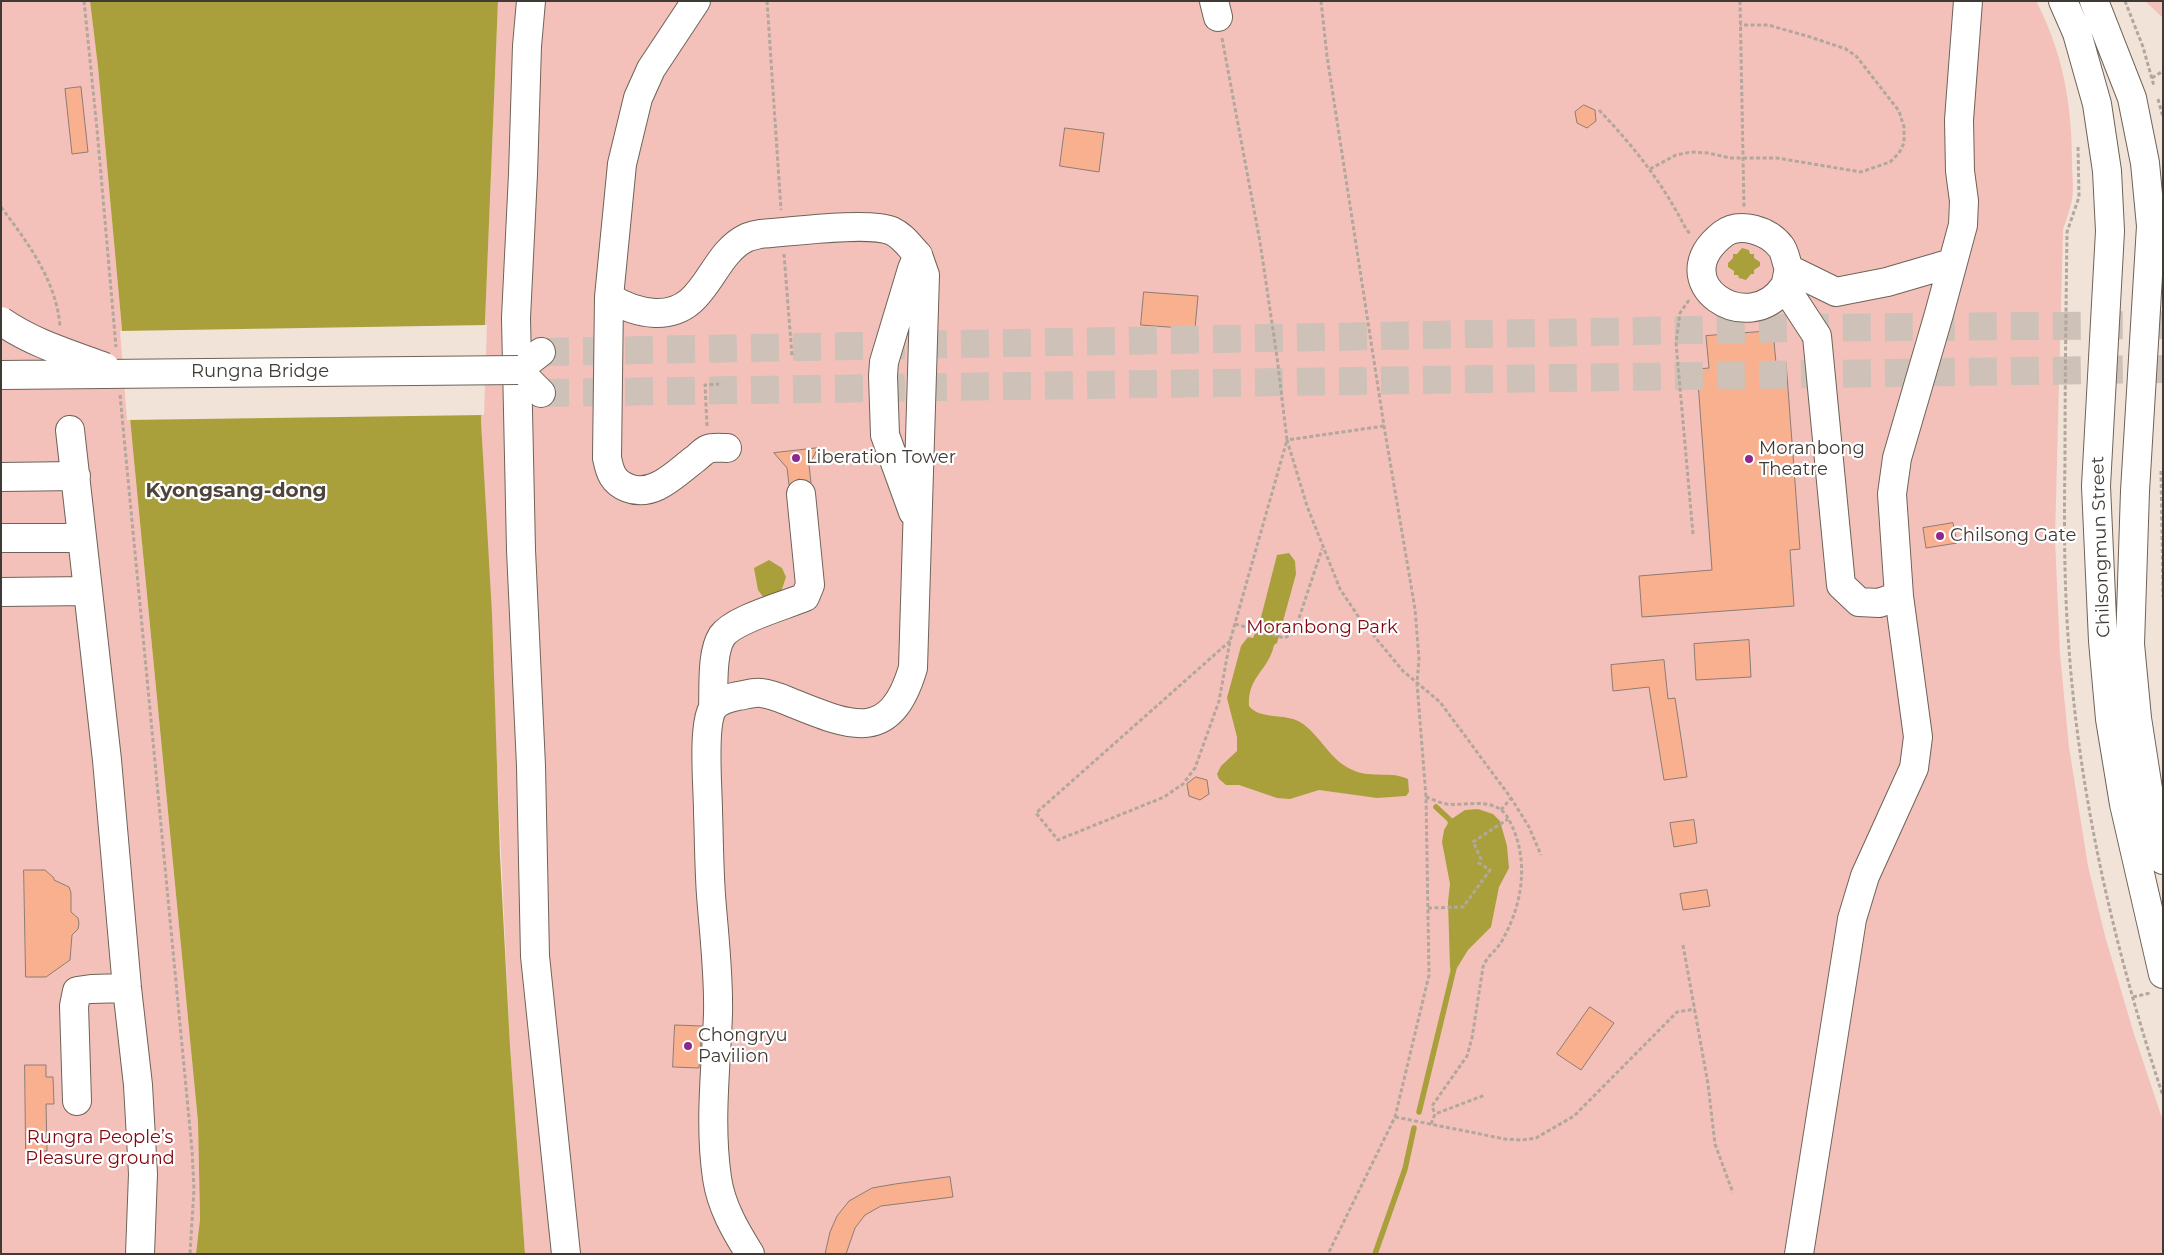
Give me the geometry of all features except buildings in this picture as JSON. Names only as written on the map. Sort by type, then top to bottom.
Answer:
[{"type":"main road","points":[[531,1],[527,46],[516,318],[521,550],[531,766],[536,956],[566,1254]]},
{"type":"main road","points":[[1799,1254],[1852,919],[1865,876],[1914,768],[1918,737],[1898,596],[1892,494],[1897,458],[1963,225],[1964,201],[1960,172],[1958,120],[1968,1]]},
{"type":"main road","name":"Chilsongmun Street","points":[[2063,1],[2077,33],[2097,104],[2107,171],[2110,231],[2096,486],[2103,641],[2110,719],[2124,804],[2159,983]]},
{"type":"main road","name":"Chilsongmun Street","points":[[2094,1],[2132,98],[2145,164],[2151,226],[2135,490],[2130,644],[2137,718],[2150,802],[2163,860]]},
{"type":"main road","points":[[695,2],[651,69],[638,98],[629,128],[618,193],[609,297],[607,458],[612,477],[622,485],[630,489],[650,489],[664,483],[717,448]]},
{"type":"main road","points":[[609,297],[633,309],[661,313],[685,306],[695,297],[733,247],[746,238],[760,234],[873,227],[893,232],[901,237],[918,255],[925,275],[913,668],[906,690],[896,706],[882,718],[855,724],[837,721],[761,693],[724,699],[713,708]]},
{"type":"main road","points":[[1787,278],[1770,301],[1750,308],[1730,306],[1713,298],[1702,281],[1702,262],[1710,244],[1726,232],[1745,228],[1766,233],[1782,248],[1787,278],[1817,336],[1841,585],[1859,602],[1879,603],[1898,596]]},
{"type":"main road","points":[[918,255],[884,362],[883,376],[885,435],[918,523]]},
{"type":"main road","points":[[1787,278],[1836,292],[1887,282],[1952,263]]},
{"type":"main road","points":[[1,321],[14,330],[52,348],[119,372]]},
{"type":"main road","points":[[541,352],[518,370],[541,393]]},
{"type":"main road","name":"Rungna Bridge","points":[[1,375],[119,372],[518,370]]},
{"type":"main road","points":[[70,430],[106,760],[126,988],[138,1086],[143,1174],[140,1254]]},
{"type":"main road","points":[[1,477],[76,476]]},
{"type":"main road","points":[[750,1254],[727,1214],[717,1179],[712,1128],[718,1014],[718,974],[711,893],[707,756],[708,724],[713,708],[716,655],[722,636],[733,626],[805,596],[809,590],[801,494]]},
{"type":"main road","points":[[1,538],[82,538]]},
{"type":"main road","points":[[1,592],[88,591]]},
{"type":"main road","points":[[77,1101],[74,1006],[76,991],[91,988],[126,988]]},
{"type":"path","points":[[84,1],[98,129],[192,1150],[194,1189],[190,1254]]},
{"type":"path","points":[[767,1],[782,217]]},
{"type":"path","points":[[1321,1],[1327,56],[1384,426],[1415,609],[1419,659],[1417,683],[1426,797],[1429,975],[1396,1117],[1328,1254]]},
{"type":"path","points":[[1740,1],[1744,212]]},
{"type":"path","points":[[2125,1],[2143,47],[2163,117]]},
{"type":"path","points":[[1216,9],[1260,242],[1287,440],[1322,549],[1340,589],[1360,619],[1402,672],[1440,702],[1511,798],[1529,827],[1541,855]]},
{"type":"path","points":[[1650,169],[1676,155],[1691,152],[1708,152],[1730,158],[1777,158],[1861,172],[1890,162],[1899,153],[1904,143],[1904,127],[1899,111],[1857,57],[1828,42],[1768,25],[1740,25]]},
{"type":"path","points":[[2152,78],[2163,71]]},
{"type":"path","points":[[1599,110],[1664,187],[1686,229],[1707,252]]},
{"type":"path","points":[[1,208],[24,238],[47,276],[58,306],[61,335]]},
{"type":"path","points":[[783,252],[792,356]]},
{"type":"path","points":[[1693,534],[1676,343],[1680,313],[1702,281]]},
{"type":"path","points":[[717,448],[705,385],[719,384]]},
{"type":"path","points":[[1287,440],[1384,426]]},
{"type":"path","points":[[1230,640],[1036,813],[1058,840],[1164,797],[1183,784],[1195,768],[1219,701],[1230,640],[1287,440]]},
{"type":"path","points":[[2161,464],[2163,597]]},
{"type":"path","points":[[1235,624],[1284,638],[1291,636],[1294,633],[1322,549]]},
{"type":"path","points":[[1426,797],[1446,804],[1483,803],[1501,810],[1515,832],[1520,852],[1522,881],[1512,921],[1502,941],[1488,956],[1483,967],[1472,1038],[1467,1056],[1432,1106],[1435,1114],[1431,1124]]},
{"type":"path","points":[[1501,810],[1511,798]]},
{"type":"path","points":[[1428,908],[1446,909],[1463,907],[1490,870],[1479,864],[1481,859],[1473,842],[1508,819]]},
{"type":"path","points":[[1683,945],[1708,1084],[1715,1144],[1733,1194]]},
{"type":"path","points":[[2133,997],[2159,983]]},
{"type":"path","points":[[1396,1117],[1506,1139],[1522,1140],[1536,1138],[1574,1116],[1677,1012],[1695,1010]]},
{"type":"path","points":[[1435,1114],[1485,1095]]},
{"type":"green space","name":"Rungra People’s Pleasure ground","points":[[1,1],[90,1],[98,67],[198,1122],[200,1219],[196,1254],[1,1254]]},
{"type":"green space","name":"Moranbong Park","points":[[498,1],[2036,1],[2059,59],[2068,99],[2072,141],[2073,195],[2063,230],[2055,538],[2060,654],[2069,747],[2088,866],[2105,936],[2134,1034],[2163,1121],[2163,1254],[525,1254],[510,1046],[481,421]]},
{"type":"green space","points":[[2145,1],[2163,1],[2163,18]]},
{"type":"shaded area","points":[[90,1],[498,1],[481,421],[492,614],[500,856],[510,1046],[525,1254],[196,1254],[200,1219],[198,1122],[98,67]]},
{"type":"shaded area","points":[[1742,248],[1749,250],[1750,254],[1754,254],[1754,258],[1760,262],[1760,266],[1754,270],[1754,274],[1751,274],[1746,280],[1739,278],[1738,275],[1734,275],[1734,271],[1728,267],[1733,254],[1737,254]]},
{"type":"shaded area","points":[[1289,553],[1295,561],[1296,574],[1277,643],[1274,645],[1268,661],[1251,688],[1249,706],[1266,715],[1294,719],[1300,722],[1346,767],[1362,773],[1395,775],[1408,779],[1409,792],[1406,796],[1377,798],[1319,790],[1290,799],[1277,798],[1239,785],[1226,785],[1219,779],[1217,774],[1221,766],[1237,751],[1237,737],[1227,698],[1241,646],[1248,637],[1253,638],[1259,625],[1277,555]]},
{"type":"shaded area","points":[[769,560],[782,568],[786,577],[780,595],[764,598],[758,590],[754,568]]},
{"type":"shaded area","points":[[1478,809],[1493,814],[1500,821],[1507,846],[1509,868],[1499,887],[1491,927],[1468,950],[1452,976],[1450,967],[1448,902],[1450,884],[1442,842],[1444,830],[1450,820],[1465,810]]},
{"type":"pier","points":[[487,325],[484,415],[127,420],[120,331]]},
{"type":"waterway","points":[[1436,807],[1450,820],[1451,826]]},
{"type":"waterway","points":[[1419,1112],[1454,968]]},
{"type":"waterway","points":[[1375,1254],[1405,1169],[1414,1128]]},
{"type":"tunnel","points":[[541,352],[1797,328],[2163,325]]},
{"type":"tunnel","points":[[541,393],[2163,369]]},
{"type":"place","name":"Liberation Tower","points":[[796,458]]},
{"type":"place","name":"Moranbong Theatre","points":[[1749,459]]},
{"type":"place","name":"Chilsong Gate","points":[[1940,536]]},
{"type":"place","name":"Chongryu Pavilion","points":[[688,1046]]},
{"type":"district","name":"Kyongsang-dong","points":[[236,491]]}]
